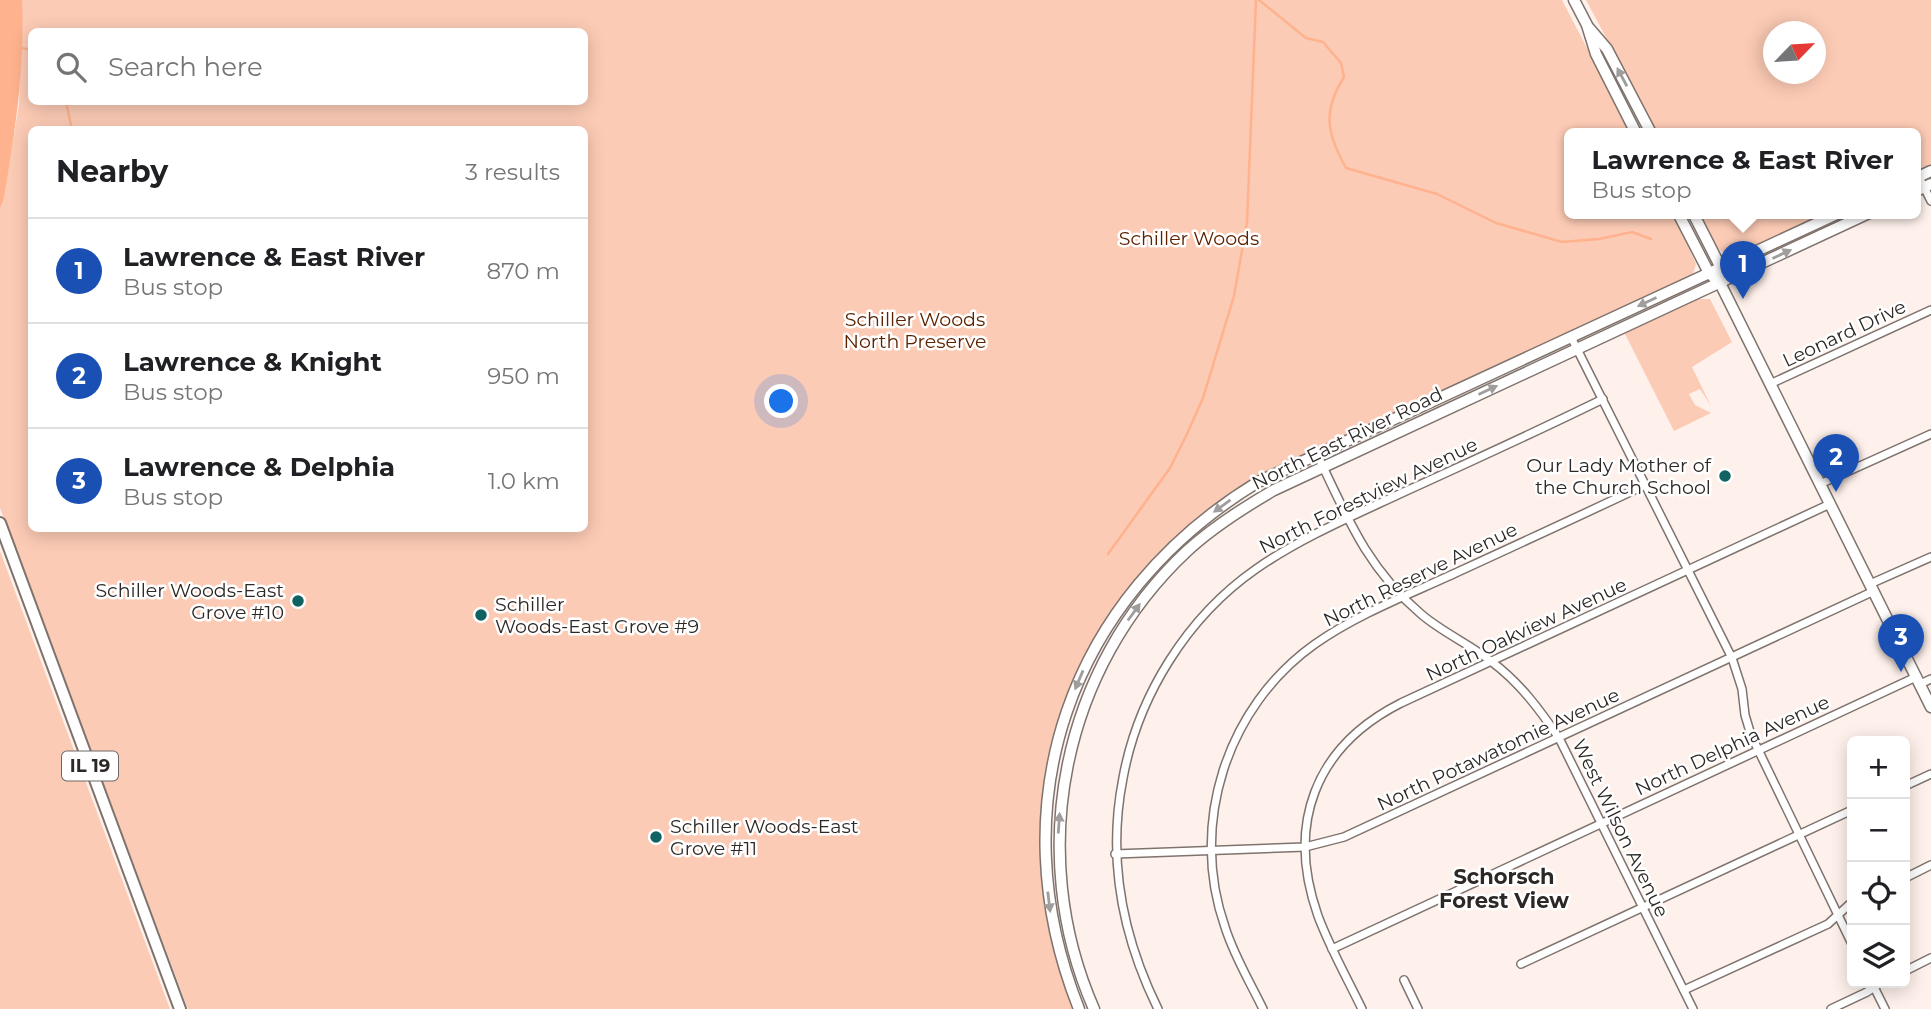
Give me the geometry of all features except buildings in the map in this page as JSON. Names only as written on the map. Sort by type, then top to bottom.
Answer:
[{"type":"main road","points":[[1574,0],[1587,25],[1596,54],[1633,128]]},
{"type":"main road","points":[[1587,25],[1607,49],[1648,128]]},
{"type":"main road","points":[[1921,183],[1931,172]]},
{"type":"main road","points":[[1681,219],[1709,273],[1720,283],[1931,707]]},
{"type":"main road","points":[[1696,219],[1721,268],[1720,283]]},
{"type":"main road","name":"North East River Road","points":[[1079,1009],[1066,975],[1052,920],[1048,891],[1045,826],[1049,787],[1060,732],[1087,661],[1138,583],[1188,532],[1248,488],[1826,219]]},
{"type":"main road","name":"North East River Road","points":[[1094,1009],[1072,949],[1062,898],[1058,835],[1063,785],[1072,743],[1087,696],[1107,656],[1134,612],[1182,556],[1252,502],[1856,219]]},
{"type":"main road","name":"IL 19","points":[[0,523],[180,1009]]},
{"type":"street","points":[[1921,183],[1931,201]]},
{"type":"street","name":"Leonard Drive","points":[[1770,384],[1931,310]]},
{"type":"street","points":[[1571,337],[1732,658],[1742,689],[1747,725],[1847,933]]},
{"type":"street","name":"North Forestview Avenue","points":[[1158,1009],[1143,978],[1124,922],[1115,854],[1116,822],[1126,761],[1145,706],[1173,655],[1205,614],[1238,583],[1289,549],[1603,399]]},
{"type":"street","points":[[1820,484],[1931,434]]},
{"type":"street","name":"West Wilson Avenue","points":[[1317,454],[1369,558],[1404,597],[1435,624],[1493,662],[1531,699],[1559,738],[1693,1009]]},
{"type":"street","name":"North Reserve Avenue","points":[[1263,1009],[1224,926],[1213,879],[1211,851],[1213,815],[1221,773],[1238,732],[1265,691],[1290,664],[1314,645],[1359,618],[1645,485]]},
{"type":"street","name":"North Oakview Avenue","points":[[1362,1009],[1332,949],[1314,904],[1305,847],[1308,811],[1313,793],[1328,765],[1352,736],[1384,712],[1830,504]]},
{"type":"street","name":"North Potawatomie Avenue","points":[[1115,854],[1305,847],[1360,831],[1732,658],[1931,556]]},
{"type":"street","name":"North Delphia Avenue","points":[[1332,949],[1758,750],[1918,681],[1931,679]]},
{"type":"street","points":[[1910,784],[1931,774]]},
{"type":"street","points":[[1521,964],[1847,812]]},
{"type":"street","points":[[1910,876],[1931,865]]},
{"type":"street","points":[[1684,990],[1828,923],[1847,906]]},
{"type":"street","points":[[1910,968],[1931,958]]},
{"type":"street","points":[[1404,980],[1418,1009]]},
{"type":"street","points":[[1831,1009],[1868,988]]},
{"type":"street","points":[[1877,988],[1885,1009]]},
{"type":"green space","name":"Schiller Woods North Preserve","points":[[22,0],[1562,0],[1628,128],[1564,128],[1564,219],[1676,219],[1696,264],[1693,274],[1687,278],[1261,475],[1194,522],[1139,576],[1095,638],[1064,706],[1045,778],[1040,853],[1049,931],[1073,1009],[188,1009],[0,508],[0,209],[19,104]]},
{"type":"green space","points":[[1586,0],[1931,0],[1931,166],[1921,171],[1921,128],[1654,128]]},
{"type":"green space","points":[[1701,219],[1815,219],[1738,254],[1723,252],[1709,235]]},
{"type":"green space","points":[[1699,299],[1710,299],[1732,342],[1692,367],[1711,406],[1700,389],[1689,394],[1695,405],[1711,413],[1674,431],[1624,332]]},
{"type":"green space","points":[[0,551],[170,1009],[0,1009]]},
{"type":"shaded area","points":[[0,0],[22,0],[23,25],[15,124],[0,209]]},
{"type":"waterway","points":[[1108,554],[1170,468],[1186,436],[1203,398],[1234,296],[1247,222],[1256,0]]},
{"type":"waterway","points":[[1259,0],[1306,38],[1323,42],[1341,63],[1344,77],[1332,101],[1330,122],[1331,133],[1346,168],[1437,194],[1496,223],[1562,242],[1599,239],[1632,232],[1651,239]]},
{"type":"waterway","points":[[21,48],[28,49]]},
{"type":"waterway","points":[[67,105],[71,126]]},
{"type":"place","name":"Lawrence & East River","points":[[1743,299]]},
{"type":"place","name":"Our Lady Mother of the Church School","points":[[1725,476]]},
{"type":"place","name":"Lawrence & Knight","points":[[1836,492]]},
{"type":"place","name":"Schiller Woods-East Grove #10","points":[[298,601]]},
{"type":"place","name":"Schiller Woods-East Grove #9","points":[[481,615]]},
{"type":"place","name":"Lawrence & Delphia","points":[[1901,672]]},
{"type":"place","name":"Schiller Woods-East Grove #11","points":[[656,837]]},
{"type":"district","name":"Schorsch Forest View","points":[[1504,889]]},
{"type":"park label","name":"Schiller Woods","points":[[1189,238]]}]
